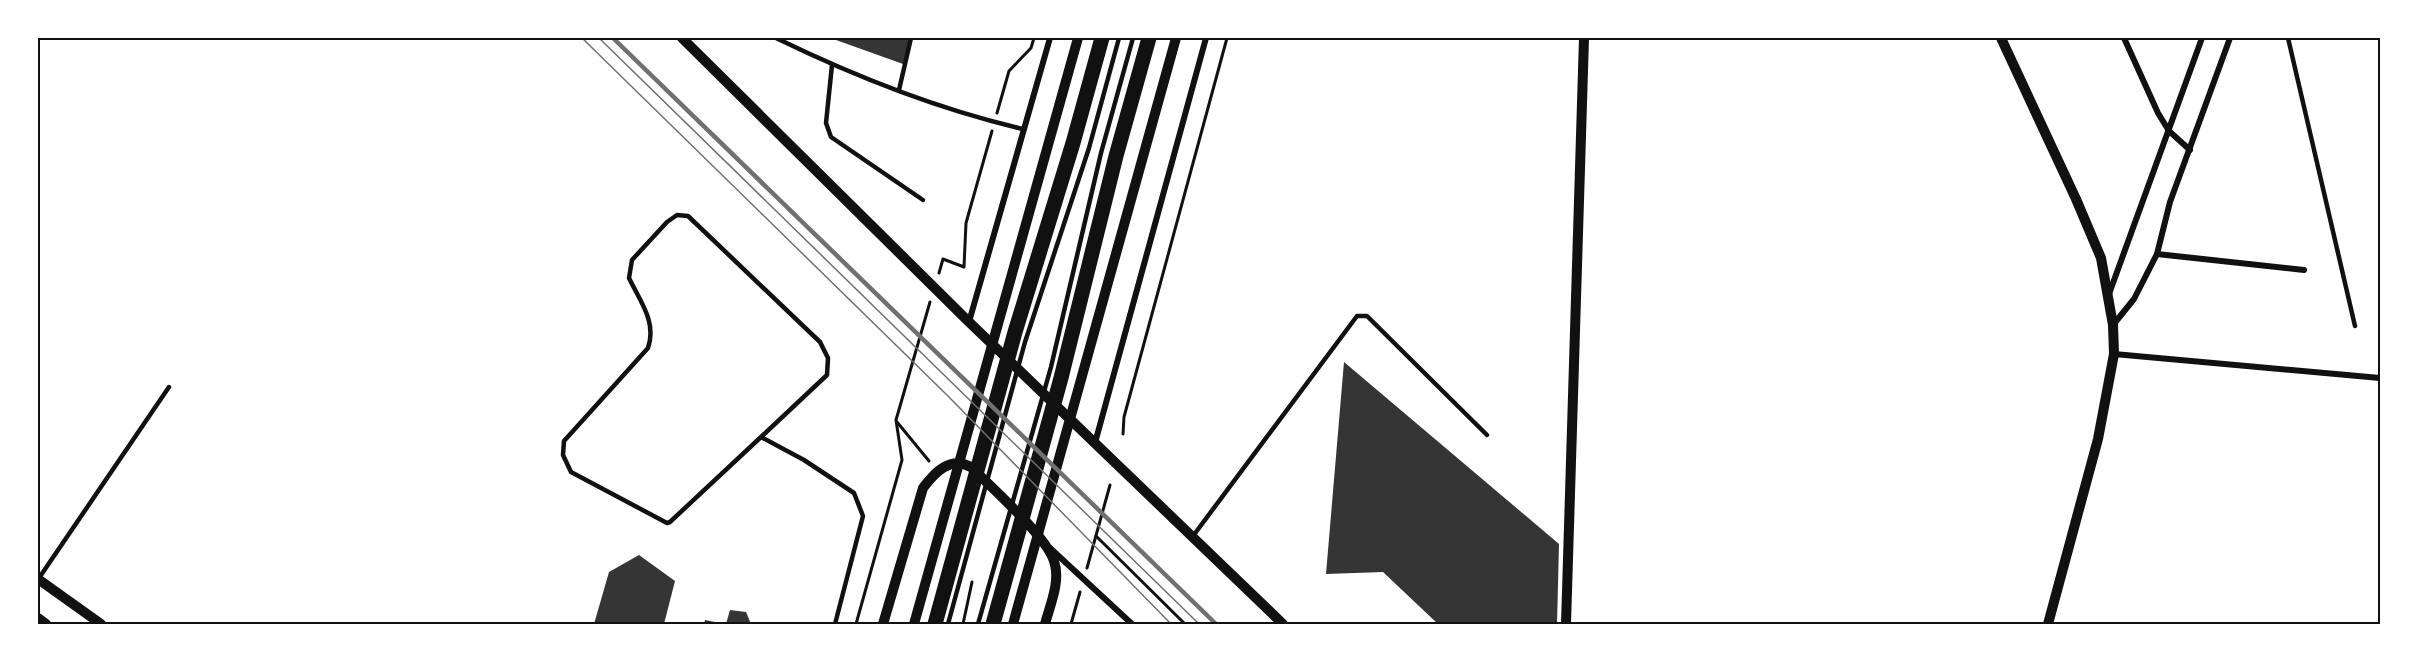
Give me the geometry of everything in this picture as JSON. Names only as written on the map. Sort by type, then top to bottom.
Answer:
[{"type":"highway","points":[[935,624],[975,501],[1102,38]]},
{"type":"highway","points":[[993,624],[1013,524],[1149,38]]},
{"type":"street","points":[[682,38],[969,322],[1283,624]]},
{"type":"street","points":[[969,322],[1050,38]]},
{"type":"street","points":[[914,624],[1078,38]]},
{"type":"street","points":[[1013,624],[1176,38]]},
{"type":"street","points":[[1095,443],[1206,38]]},
{"type":"street","points":[[1566,624],[1584,38]]},
{"type":"street","points":[[2001,38],[2101,258],[2113,325],[2114,354],[2098,439],[2048,624]]},
{"type":"street","points":[[2124,38],[2158,113],[2169,130],[2190,150]]},
{"type":"street","points":[[2109,295],[2202,38]]},
{"type":"street","points":[[2113,325],[2134,299],[2157,254],[2170,202],[2230,38]]},
{"type":"street","points":[[2157,254],[2304,270]]},
{"type":"street","points":[[2114,354],[2380,378]]},
{"type":"street","points":[[883,624],[923,488],[936,471],[948,464],[963,462],[971,467],[1045,543],[1132,624]]},
{"type":"street","points":[[1045,543],[1055,562],[1055,588],[1045,624]]},
{"type":"street","points":[[38,579],[101,624]]},
{"type":"street","points":[[38,618],[46,624]]},
{"type":"lane","points":[[776,38],[832,65],[898,90],[975,118],[1023,129]]},
{"type":"lane","points":[[898,90],[911,38]]},
{"type":"lane","points":[[1020,337],[1089,148],[1119,38]]},
{"type":"lane","points":[[1056,372],[1101,153],[1133,38]]},
{"type":"lane","points":[[2288,38],[2355,326]]},
{"type":"lane","points":[[832,65],[826,123],[831,137],[923,200]]},
{"type":"lane","points":[[677,215],[688,216],[819,342],[828,358],[827,375],[761,437],[667,523],[571,472],[563,455],[564,441],[648,348],[652,338],[652,324],[629,278],[629,270],[632,260],[667,222],[677,215]]},
{"type":"lane","points":[[1193,536],[1357,316],[1367,316],[1487,435]]},
{"type":"lane","points":[[38,579],[169,387]]},
{"type":"lane","points":[[761,437],[804,460],[854,493],[860,508],[863,516],[835,624]]},
{"type":"lane","points":[[948,624],[975,501]]},
{"type":"lane","points":[[978,624],[1013,524]]},
{"type":"path","points":[[936,282],[943,259],[964,267],[966,223],[994,122],[1010,71],[1031,48],[1034,38]]},
{"type":"path","points":[[1123,434],[1124,417],[1227,38]]},
{"type":"path","points":[[856,624],[902,460],[896,420],[933,294]]},
{"type":"path","points":[[1087,569],[1110,485]]},
{"type":"path","points":[[1096,536],[1185,624]]},
{"type":"path","points":[[1071,624],[1080,591]]},
{"type":"building","points":[[837,38],[910,38],[903,64],[836,40]]},
{"type":"building","points":[[1344,362],[1559,544],[1557,624],[1438,624],[1383,572],[1326,574]]},
{"type":"building","points":[[639,555],[675,581],[664,624],[594,624],[609,572]]},
{"type":"building","points":[[730,610],[746,612],[751,624],[726,624]]},
{"type":"building","points":[[705,620],[720,623],[720,624],[704,624]]},
{"type":"tram line","points":[[582,38],[948,396],[1171,624]]},
{"type":"tram line","points":[[599,38],[1199,624]]},
{"type":"railway","points":[[613,38],[1216,624]]}]
